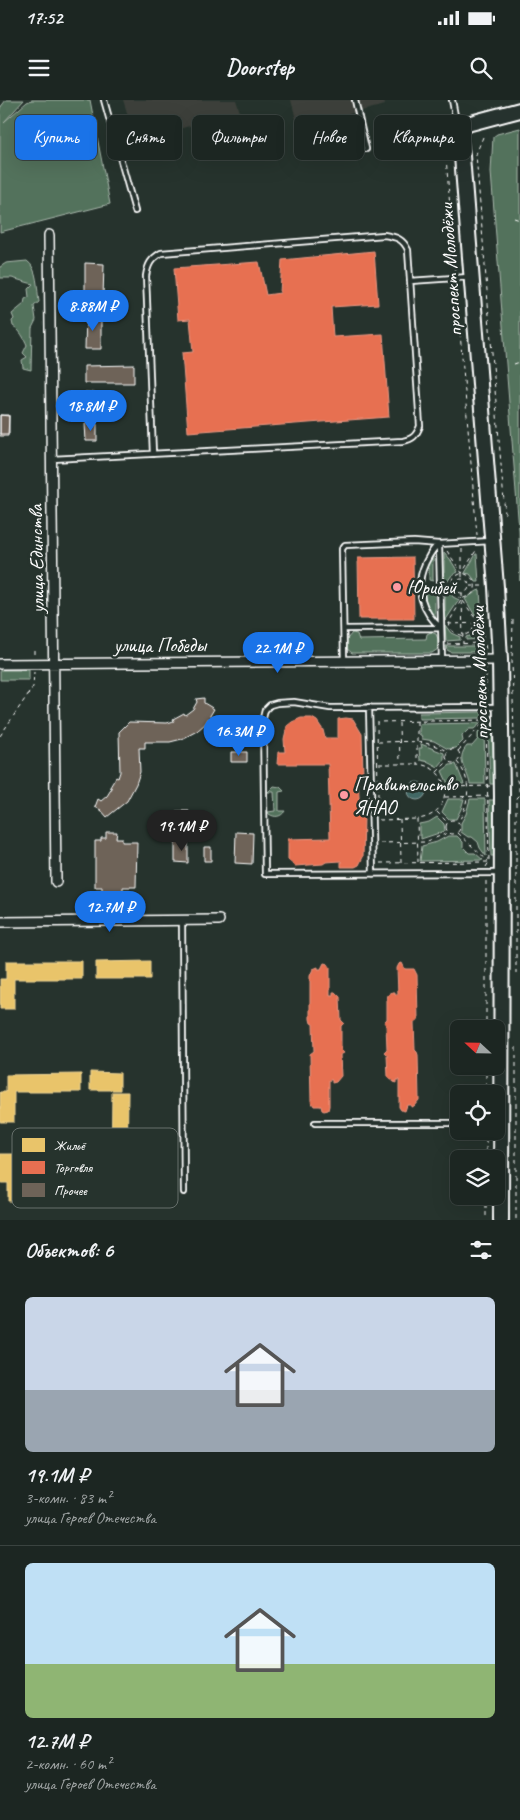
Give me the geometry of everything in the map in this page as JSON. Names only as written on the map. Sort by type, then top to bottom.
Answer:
[{"type":"street","points":[[471,123],[520,110]]},
{"type":"street","name":"проспект Молодёжи","points":[[462,160],[470,277],[493,541],[493,661],[501,707],[498,1085]]},
{"type":"street","name":"улица Единства","points":[[50,235],[56,882]]},
{"type":"street","name":"улица Победы","points":[[0,664],[493,661]]},
{"type":"street","points":[[0,922],[219,920]]},
{"type":"street","name":"проспект Молодёжи","points":[[499,1140],[501,1220]]},
{"type":"lane","points":[[104,100],[135,211]]},
{"type":"lane","points":[[355,100],[366,149]]},
{"type":"lane","points":[[452,100],[455,115]]},
{"type":"lane","points":[[52,460],[412,439],[420,426],[408,250],[403,241],[394,236],[384,235],[162,253],[153,258],[147,266],[146,276],[153,454]]},
{"type":"lane","points":[[410,281],[470,277]]},
{"type":"lane","points":[[344,661],[342,549],[345,545],[414,542],[439,544],[493,541]]},
{"type":"lane","points":[[439,544],[442,661]]},
{"type":"lane","points":[[439,544],[431,552],[423,568],[420,595],[429,616],[442,626]]},
{"type":"lane","points":[[344,629],[442,626]]},
{"type":"lane","points":[[501,707],[330,708],[294,702],[270,705],[265,710],[263,718],[266,874],[501,873]]},
{"type":"lane","points":[[369,707],[373,874]]},
{"type":"lane","points":[[182,920],[184,1192]]},
{"type":"lane","points":[[315,1123],[450,1123]]},
{"type":"path","points":[[483,137],[476,154],[505,514]]},
{"type":"path","points":[[446,160],[478,542],[478,547],[462,573],[454,577],[450,586],[454,595],[463,600],[478,623]]},
{"type":"path","points":[[514,218],[520,220]]},
{"type":"path","points":[[514,364],[520,362]]},
{"type":"path","points":[[462,548],[462,579]]},
{"type":"path","points":[[445,549],[462,573],[472,577],[475,586],[471,595],[463,600],[448,624]]},
{"type":"path","points":[[462,579],[456,582],[455,587],[457,591],[462,593]]},
{"type":"path","points":[[462,579],[468,582],[469,586],[468,590],[462,593]]},
{"type":"path","points":[[462,593],[463,644]]},
{"type":"path","points":[[513,620],[515,775],[520,791],[516,799],[516,973]]},
{"type":"path","points":[[463,636],[471,632],[478,623]]},
{"type":"path","points":[[442,626],[448,624],[484,623]]},
{"type":"path","points":[[448,624],[454,632],[463,636]]},
{"type":"path","points":[[444,644],[485,643],[493,661],[486,706],[489,862]]},
{"type":"path","points":[[0,736],[33,687],[34,650]]},
{"type":"path","points":[[378,801],[377,722],[486,720]]},
{"type":"path","points":[[458,751],[486,720]]},
{"type":"path","points":[[399,722],[400,764]]},
{"type":"path","points":[[417,722],[418,764]]},
{"type":"path","points":[[378,742],[417,741],[438,746],[448,752]]},
{"type":"path","points":[[448,762],[446,756],[448,752],[452,749],[458,751]]},
{"type":"path","points":[[457,762],[460,758],[458,751]]},
{"type":"path","points":[[437,772],[448,762],[457,762]]},
{"type":"path","points":[[457,762],[464,772],[468,787],[464,812],[458,823],[460,827],[458,833]]},
{"type":"path","points":[[378,764],[418,764],[430,767],[437,772],[445,787],[445,797],[437,812],[426,818],[379,820],[379,827]]},
{"type":"path","points":[[445,787],[496,786]]},
{"type":"path","points":[[445,797],[496,796]]},
{"type":"path","points":[[437,812],[448,822]]},
{"type":"path","points":[[417,819],[418,863]]},
{"type":"path","points":[[400,820],[401,863]]},
{"type":"path","points":[[448,822],[454,820],[458,823]]},
{"type":"path","points":[[448,822],[446,827],[448,832]]},
{"type":"path","points":[[379,850],[379,843],[418,842],[434,839],[448,832],[458,833],[489,862]]},
{"type":"path","points":[[379,856],[380,864],[489,862]]},
{"type":"path","points":[[486,883],[486,1020]]},
{"type":"path","points":[[516,1047],[516,1220]]},
{"type":"path","points":[[486,1205],[486,1220]]},
{"type":"shaded area","points":[[123,100],[236,100],[240,112],[229,115],[192,115],[192,125],[182,128],[182,115],[128,115]]},
{"type":"shaded area","points":[[291,100],[384,100],[385,105],[345,115],[295,115]]},
{"type":"green space","points":[[6,100],[24,100],[4,122],[27,102],[32,100],[90,100],[93,115],[15,115],[15,160],[97,160],[97,136],[110,204],[0,232],[0,108]]},
{"type":"green space","points":[[520,128],[520,581],[519,530],[491,172],[493,137],[497,134]]},
{"type":"green space","points":[[27,261],[31,264],[35,274],[39,302],[34,306],[36,320],[32,328],[31,370],[23,368],[22,360],[27,357],[23,353],[27,345],[20,332],[13,326],[12,321],[14,319],[12,314],[29,297],[28,289],[33,284],[12,278],[0,278],[0,267],[6,263]]},
{"type":"green space","points":[[444,552],[458,572],[452,575],[447,582],[444,582]]},
{"type":"green space","points":[[433,554],[433,581],[429,580],[429,569],[425,568]]},
{"type":"green space","points":[[476,554],[479,582],[476,582],[470,574],[465,573]]},
{"type":"green space","points":[[426,590],[435,591],[435,619],[425,602]]},
{"type":"green space","points":[[445,590],[448,590],[453,597],[459,600],[445,621]]},
{"type":"green space","points":[[480,590],[482,622],[477,619],[465,599]]},
{"type":"green space","points":[[445,625],[451,633],[460,637],[460,640],[446,641]]},
{"type":"green space","points":[[477,626],[483,626],[483,639],[466,640],[466,637],[473,635]]},
{"type":"green space","points":[[431,632],[436,634],[438,639],[438,649],[432,653],[352,653],[346,648],[347,639],[352,633],[357,634],[359,640],[426,639],[427,634]]},
{"type":"green space","points":[[446,646],[484,646],[484,652],[451,652],[447,650]]},
{"type":"green space","points":[[0,670],[29,670],[29,680],[0,680]]},
{"type":"green space","points":[[482,712],[482,718],[419,719],[419,713]]},
{"type":"green space","points":[[481,723],[474,729],[469,729],[462,736],[463,741],[456,748],[448,749],[434,741],[422,739],[421,735],[419,735],[419,724]]},
{"type":"green space","points":[[495,726],[496,784],[490,784],[488,727]]},
{"type":"green space","points":[[484,727],[485,784],[470,784],[462,756],[467,746],[472,746],[478,739],[478,733]]},
{"type":"green space","points":[[421,744],[444,753],[444,760],[438,767],[420,760],[419,748],[422,748]]},
{"type":"green space","points":[[456,764],[464,784],[448,784],[442,771],[450,765]]},
{"type":"green space","points":[[274,786],[280,787],[284,791],[279,792],[279,811],[285,811],[282,815],[278,816],[273,816],[268,812],[275,811],[274,792],[268,792]]},
{"type":"green space","points":[[448,799],[464,799],[456,819],[449,819],[442,812]]},
{"type":"green space","points":[[470,799],[485,799],[486,856],[478,842],[461,832],[461,823],[466,814]]},
{"type":"green space","points":[[489,800],[495,800],[496,856],[491,856]]},
{"type":"green space","points":[[437,817],[444,824],[445,831],[421,839],[419,824],[429,822]]},
{"type":"green space","points":[[448,836],[457,836],[469,853],[475,853],[483,860],[420,861],[422,846],[437,842]]},
{"type":"water","points":[[417,782],[423,785],[426,791],[423,797],[417,800],[411,797],[408,791],[411,785]]},
{"type":"building: Жильё","points":[[6,961],[82,961],[82,979],[14,979],[14,1009],[0,1009],[0,979],[6,979]]},
{"type":"building: Жильё","points":[[150,961],[150,979],[96,979],[96,962]]},
{"type":"building: Жильё","points":[[90,1072],[120,1073],[120,1090],[90,1090]]},
{"type":"building: Жильё","points":[[81,1074],[81,1092],[14,1092],[14,1122],[0,1122],[0,1092],[6,1092],[6,1075]]},
{"type":"building: Жильё","points":[[112,1092],[128,1092],[128,1128],[112,1128]]},
{"type":"building: Жильё","points":[[0,1154],[12,1154],[12,1201],[8,1201],[8,1183],[0,1183]]},
{"type":"building: Торговля","points":[[374,251],[378,304],[331,307],[333,337],[383,334],[389,417],[188,432],[182,353],[193,352],[190,319],[178,320],[174,268],[259,262],[266,295],[280,293],[282,260]]},
{"type":"building: Торговля","points":[[413,557],[414,619],[359,619],[358,558]]},
{"type":"building: Торговля","points":[[301,718],[312,718],[317,721],[323,730],[325,738],[338,738],[338,719],[346,718],[353,719],[362,734],[363,775],[358,776],[360,818],[364,817],[363,857],[359,865],[355,867],[341,867],[341,861],[295,866],[288,860],[288,839],[330,838],[328,764],[277,764],[278,752],[285,752],[284,739],[287,726]]},
{"type":"building: Торговля","points":[[324,963],[330,967],[330,995],[333,995],[333,992],[335,992],[340,997],[341,1020],[344,1023],[341,1026],[341,1050],[344,1053],[340,1055],[341,1076],[336,1082],[332,1083],[332,1080],[329,1080],[329,1106],[328,1110],[324,1111],[321,1106],[314,1106],[311,1101],[310,1054],[314,1051],[313,1024],[310,1019],[310,976],[313,969],[318,967],[318,969],[321,969]]},
{"type":"building: Торговля","points":[[402,963],[405,969],[414,969],[417,975],[418,1020],[414,1023],[415,1050],[418,1055],[419,1100],[414,1106],[407,1105],[405,1111],[399,1107],[399,1080],[396,1080],[396,1083],[388,1077],[387,1055],[384,1052],[387,1049],[386,1025],[384,1022],[387,1019],[387,999],[388,995],[392,992],[398,994],[397,968]]},
{"type":"building: Прочее","points":[[85,263],[104,264],[103,297],[85,296]]},
{"type":"building: Прочее","points":[[86,314],[101,315],[101,349],[85,349]]},
{"type":"building: Прочее","points":[[134,365],[134,383],[84,383],[84,366]]},
{"type":"building: Прочее","points":[[85,392],[107,393],[106,409],[84,408]]},
{"type":"building: Прочее","points":[[0,415],[9,416],[8,436],[0,436]]},
{"type":"building: Прочее","points":[[0,415],[9,415],[9,434],[0,434]]},
{"type":"building: Прочее","points":[[85,424],[97,424],[97,441],[86,441]]},
{"type":"building: Прочее","points":[[204,698],[204,703],[214,709],[205,724],[182,739],[170,742],[145,742],[145,748],[139,748],[140,772],[127,801],[107,817],[101,810],[95,807],[98,799],[101,801],[107,796],[116,777],[118,778],[120,772],[119,732],[129,722],[167,723],[174,721],[173,719],[184,713],[185,715],[193,709],[197,702],[196,699]]},
{"type":"building: Прочее","points":[[231,752],[247,752],[247,762],[231,762]]},
{"type":"building: Прочее","points":[[176,811],[189,811],[189,823],[176,823]]},
{"type":"building: Прочее","points":[[106,832],[117,832],[116,838],[122,838],[122,842],[137,842],[136,887],[123,887],[123,892],[117,891],[117,896],[107,895],[107,891],[102,891],[102,887],[95,887],[95,841],[101,841],[101,838],[106,838]]},
{"type":"building: Прочее","points":[[236,832],[253,833],[252,864],[235,863]]},
{"type":"building: Прочее","points":[[175,841],[188,841],[188,863],[175,862]]},
{"type":"building: Прочее","points":[[204,847],[211,847],[211,861],[204,861]]},
{"type":"place","name":"Юрибей","points":[[397,587]]},
{"type":"place","name":"Правительство ЯНАО","points":[[344,795]]}]
